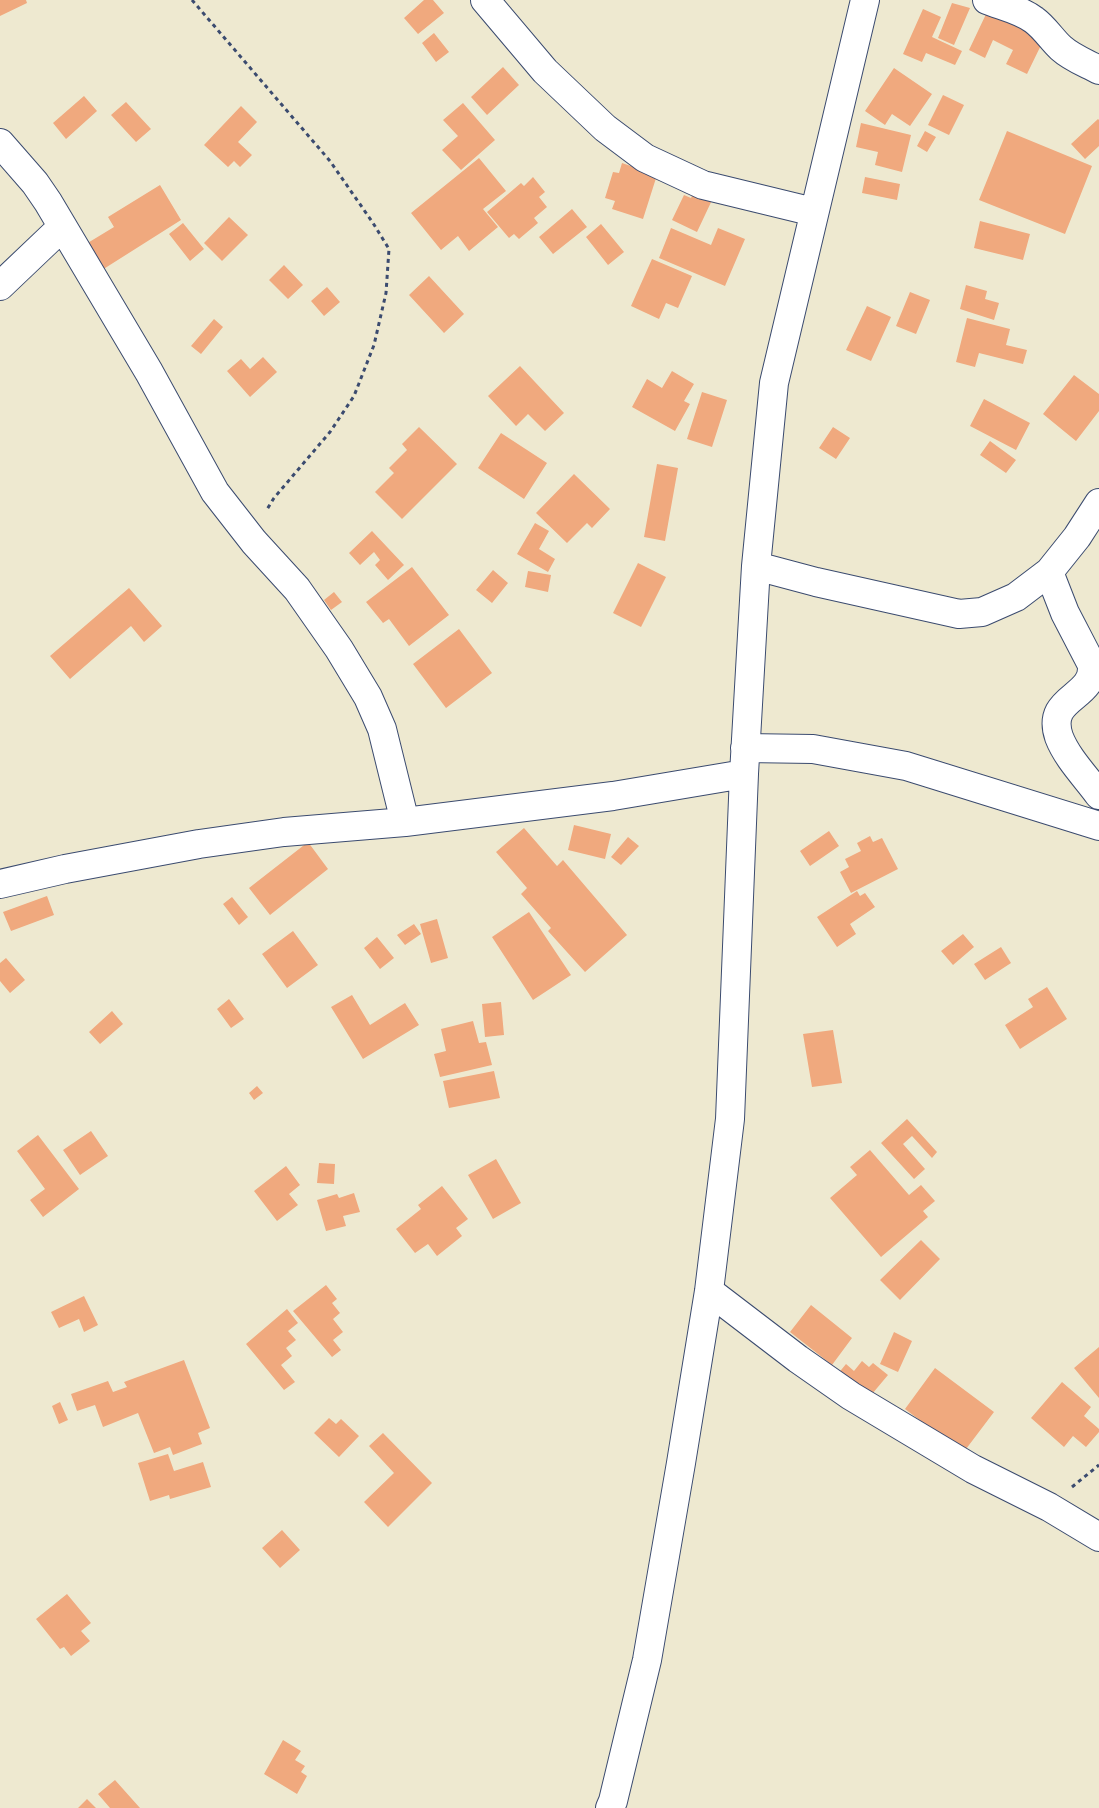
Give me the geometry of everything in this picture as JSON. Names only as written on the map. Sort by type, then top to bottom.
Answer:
[{"type":"street","points":[[484,0],[545,71],[606,128],[645,158],[703,185],[814,212]]},
{"type":"street","points":[[612,1806],[647,1660],[709,1291],[730,1120],[744,761],[756,566],[774,383],[865,0]]},
{"type":"street","points":[[987,0],[1034,20],[1047,31],[1060,48],[1099,70]]},
{"type":"street","points":[[0,143],[34,183],[62,227],[148,372],[215,492],[254,542],[297,589],[339,649],[368,698],[382,728],[405,822]]},
{"type":"street","points":[[0,286],[62,227]]},
{"type":"street","points":[[756,566],[816,582],[959,614],[982,612],[1016,597],[1049,572],[1099,503]]},
{"type":"street","points":[[1049,572],[1065,613],[1092,665],[1093,673],[1090,680],[1062,706],[1056,722],[1059,736],[1073,760],[1099,795]]},
{"type":"street","points":[[0,884],[65,869],[199,844],[284,832],[405,822],[613,796],[744,761],[813,749],[906,766],[1099,826]]},
{"type":"street","points":[[709,1291],[798,1359],[851,1396],[973,1469],[1049,1507],[1099,1537]]},
{"type":"path","points":[[192,0],[330,162],[373,222],[389,249],[386,293],[374,345],[354,396],[330,432],[274,498],[262,516],[254,542]]},
{"type":"building","points":[[0,0],[26,0],[27,3],[0,16]]},
{"type":"building","points":[[424,0],[433,0],[444,13],[418,34],[404,18]]},
{"type":"building","points":[[952,3],[970,8],[954,45],[938,38]]},
{"type":"building","points":[[923,9],[941,17],[932,37],[962,51],[955,65],[926,53],[922,62],[903,54]]},
{"type":"building","points":[[987,12],[1044,39],[1027,74],[1006,64],[1013,50],[993,40],[985,58],[969,50]]},
{"type":"building","points":[[434,33],[449,52],[436,62],[422,43]]},
{"type":"building","points":[[503,67],[519,85],[487,115],[471,97]]},
{"type":"building","points":[[894,68],[932,94],[910,126],[892,114],[885,125],[865,111]]},
{"type":"building","points":[[943,95],[964,105],[949,135],[928,125]]},
{"type":"building","points":[[84,96],[97,111],[66,139],[53,123]]},
{"type":"building","points":[[126,102],[151,129],[136,142],[111,115]]},
{"type":"building","points":[[463,103],[495,140],[461,170],[442,150],[458,136],[443,120]]},
{"type":"building","points":[[241,106],[257,122],[238,142],[252,155],[240,167],[234,161],[228,167],[204,145]]},
{"type":"building","points":[[1098,119],[1099,146],[1085,159],[1071,144]]},
{"type":"building","points":[[861,123],[911,135],[902,172],[875,165],[878,152],[856,147]]},
{"type":"building","points":[[925,131],[936,137],[927,152],[917,146]]},
{"type":"building","points":[[1007,131],[1092,166],[1065,234],[979,200]]},
{"type":"building","points":[[479,158],[506,191],[483,209],[498,227],[469,251],[458,236],[441,250],[411,213]]},
{"type":"building","points":[[622,163],[657,175],[643,219],[612,209],[615,201],[605,198],[613,172],[619,173]]},
{"type":"building","points":[[533,177],[545,192],[539,197],[547,207],[534,218],[538,223],[519,239],[514,234],[509,238],[487,212],[521,183],[524,186]]},
{"type":"building","points":[[865,177],[900,184],[897,200],[862,193]]},
{"type":"building","points":[[160,185],[181,220],[102,270],[86,244],[114,227],[108,217]]},
{"type":"building","points":[[695,189],[713,198],[697,232],[672,220],[684,195],[691,198]]},
{"type":"building","points":[[572,209],[587,227],[553,254],[539,237]]},
{"type":"building","points":[[229,217],[248,235],[222,261],[204,243]]},
{"type":"building","points":[[980,221],[1030,234],[1023,260],[974,248]]},
{"type":"building","points":[[183,223],[204,249],[190,261],[169,234]]},
{"type":"building","points":[[601,224],[624,252],[608,265],[586,237]]},
{"type":"building","points":[[671,228],[711,245],[718,228],[745,239],[725,286],[659,258]]},
{"type":"building","points":[[652,259],[692,276],[678,308],[666,303],[659,319],[631,306]]},
{"type":"building","points":[[284,265],[303,285],[288,299],[269,280]]},
{"type":"building","points":[[429,276],[464,314],[444,333],[409,295]]},
{"type":"building","points":[[966,285],[987,291],[985,299],[999,303],[994,320],[960,309]]},
{"type":"building","points":[[327,287],[340,302],[324,316],[311,301]]},
{"type":"building","points":[[910,292],[930,300],[916,334],[896,326]]},
{"type":"building","points":[[867,306],[891,317],[871,361],[846,350]]},
{"type":"building","points":[[967,318],[1010,329],[1006,345],[1027,350],[1023,364],[979,353],[975,367],[956,362]]},
{"type":"building","points":[[214,319],[223,327],[201,354],[191,346]]},
{"type":"building","points":[[263,357],[277,372],[250,397],[227,371],[241,359],[250,369]]},
{"type":"building","points":[[520,366],[564,413],[545,431],[528,414],[516,426],[488,396]]},
{"type":"building","points":[[672,371],[694,384],[684,401],[690,404],[675,431],[632,407],[647,379],[662,388]]},
{"type":"building","points":[[1074,375],[1099,394],[1099,411],[1076,441],[1043,414]]},
{"type":"building","points":[[702,392],[727,400],[712,447],[687,439]]},
{"type":"building","points":[[984,399],[1030,423],[1016,450],[970,426]]},
{"type":"building","points":[[419,427],[457,464],[402,519],[375,492],[394,473],[389,468],[407,450],[402,444]]},
{"type":"building","points":[[833,427],[850,438],[836,459],[819,448]]},
{"type":"building","points":[[501,433],[547,463],[524,499],[478,468]]},
{"type":"building","points":[[990,441],[1016,460],[1006,473],[980,455]]},
{"type":"building","points":[[657,464],[678,468],[665,541],[644,537]]},
{"type":"building","points":[[574,474],[610,509],[592,528],[587,523],[567,543],[536,513]]},
{"type":"building","points":[[535,523],[549,531],[539,549],[555,559],[548,572],[517,554]]},
{"type":"building","points":[[372,531],[404,565],[388,580],[375,565],[380,560],[374,552],[360,565],[349,553]]},
{"type":"building","points":[[638,563],[666,577],[641,627],[613,613]]},
{"type":"building","points":[[412,567],[449,615],[409,646],[389,619],[383,623],[366,602]]},
{"type":"building","points":[[493,570],[508,583],[492,603],[476,590]]},
{"type":"building","points":[[528,571],[551,575],[548,592],[525,587]]},
{"type":"building","points":[[129,588],[162,626],[144,642],[131,626],[70,679],[50,656]]},
{"type":"building","points":[[334,592],[342,602],[331,610],[324,600]]},
{"type":"building","points":[[459,629],[492,673],[446,708],[413,664]]},
{"type":"building","points":[[574,825],[611,834],[605,859],[568,850]]},
{"type":"building","points":[[524,828],[557,866],[563,860],[627,935],[585,972],[548,931],[551,928],[521,894],[527,888],[496,852]]},
{"type":"building","points":[[829,831],[839,846],[810,866],[800,851]]},
{"type":"building","points":[[870,836],[873,842],[882,838],[898,869],[851,893],[840,872],[849,867],[845,859],[861,851],[857,843]]},
{"type":"building","points":[[628,837],[639,846],[621,865],[611,857]]},
{"type":"building","points":[[308,842],[328,869],[270,915],[249,888]]},
{"type":"building","points":[[857,891],[860,896],[865,893],[875,907],[850,924],[856,934],[837,947],[817,917]]},
{"type":"building","points":[[47,896],[54,915],[11,931],[3,912]]},
{"type":"building","points":[[232,897],[248,917],[239,925],[223,904]]},
{"type":"building","points":[[529,912],[571,975],[533,1000],[492,937]]},
{"type":"building","points":[[437,919],[448,958],[431,963],[420,924]]},
{"type":"building","points":[[414,924],[421,934],[405,945],[397,935]]},
{"type":"building","points":[[293,931],[318,965],[287,988],[262,954]]},
{"type":"building","points":[[963,934],[974,947],[953,965],[941,951]]},
{"type":"building","points":[[377,937],[394,958],[380,969],[364,948]]},
{"type":"building","points":[[1001,947],[1011,963],[985,980],[974,964]]},
{"type":"building","points":[[6,958],[25,980],[10,993],[0,981],[0,963]]},
{"type":"building","points":[[1047,987],[1067,1019],[1020,1049],[1005,1025],[1033,1007],[1028,999]]},
{"type":"building","points":[[352,995],[370,1025],[405,1003],[419,1025],[363,1059],[331,1007]]},
{"type":"building","points":[[229,999],[244,1019],[231,1028],[217,1009]]},
{"type":"building","points":[[501,1002],[504,1035],[485,1037],[482,1004]]},
{"type":"building","points":[[112,1011],[123,1024],[100,1044],[89,1032]]},
{"type":"building","points":[[473,1021],[479,1043],[486,1042],[492,1065],[440,1077],[434,1054],[446,1051],[441,1029]]},
{"type":"building","points":[[833,1030],[842,1083],[812,1087],[803,1034]]},
{"type":"building","points":[[494,1071],[500,1098],[449,1108],[443,1081]]},
{"type":"building","points":[[257,1086],[263,1093],[254,1100],[249,1093]]},
{"type":"building","points":[[907,1119],[937,1152],[932,1158],[912,1136],[903,1144],[925,1169],[914,1179],[881,1143]]},
{"type":"building","points":[[91,1131],[108,1156],[80,1175],[63,1150]]},
{"type":"building","points":[[38,1135],[79,1189],[43,1217],[30,1200],[45,1189],[17,1151]]},
{"type":"building","points":[[870,1150],[909,1195],[921,1185],[935,1201],[923,1211],[928,1217],[881,1257],[830,1198],[857,1175],[850,1167]]},
{"type":"building","points":[[496,1159],[521,1203],[493,1219],[468,1175]]},
{"type":"building","points":[[319,1163],[335,1164],[334,1184],[317,1183]]},
{"type":"building","points":[[286,1166],[300,1185],[289,1194],[298,1205],[277,1221],[254,1191]]},
{"type":"building","points":[[442,1186],[468,1219],[456,1228],[462,1236],[437,1256],[428,1244],[415,1253],[396,1229],[421,1209],[418,1205]]},
{"type":"building","points":[[354,1193],[360,1212],[343,1216],[346,1226],[326,1231],[317,1200],[337,1194],[339,1198]]},
{"type":"building","points":[[921,1240],[940,1259],[900,1300],[880,1280]]},
{"type":"building","points":[[326,1285],[337,1299],[332,1303],[340,1313],[333,1319],[343,1332],[333,1340],[341,1350],[332,1357],[293,1311]]},
{"type":"building","points":[[84,1296],[98,1325],[84,1332],[79,1319],[59,1328],[51,1312]]},
{"type":"building","points":[[811,1305],[852,1338],[832,1365],[790,1332]]},
{"type":"building","points":[[287,1309],[298,1323],[288,1331],[296,1340],[286,1348],[292,1356],[281,1365],[295,1382],[284,1390],[246,1344]]},
{"type":"building","points":[[894,1332],[912,1341],[898,1372],[880,1364]]},
{"type":"building","points":[[1099,1347],[1099,1398],[1074,1368]]},
{"type":"building","points":[[184,1360],[210,1428],[198,1433],[202,1444],[173,1455],[170,1447],[154,1453],[138,1413],[103,1427],[95,1405],[77,1411],[71,1394],[108,1381],[113,1392],[127,1387],[124,1382]]},
{"type":"building","points":[[862,1361],[869,1367],[873,1363],[888,1375],[867,1400],[837,1375],[846,1364],[854,1371]]},
{"type":"building","points":[[935,1368],[994,1412],[963,1453],[905,1409]]},
{"type":"building","points":[[1062,1382],[1091,1407],[1084,1416],[1099,1429],[1099,1432],[1086,1447],[1073,1436],[1064,1447],[1031,1418]]},
{"type":"building","points":[[60,1402],[68,1420],[59,1424],[52,1406]]},
{"type":"building","points":[[329,1418],[336,1424],[341,1419],[359,1436],[339,1457],[314,1433]]},
{"type":"building","points":[[383,1433],[432,1483],[388,1527],[364,1502],[394,1473],[369,1446]]},
{"type":"building","points":[[168,1454],[174,1471],[203,1462],[211,1487],[170,1499],[169,1495],[150,1501],[138,1463]]},
{"type":"building","points":[[282,1530],[300,1550],[280,1568],[262,1548]]},
{"type":"building","points":[[67,1594],[91,1623],[81,1631],[90,1641],[71,1656],[64,1647],[60,1649],[36,1619]]},
{"type":"building","points":[[283,1740],[301,1751],[295,1760],[305,1766],[301,1772],[307,1776],[297,1794],[264,1774]]},
{"type":"building","points":[[115,1780],[140,1808],[110,1808],[98,1794]]},
{"type":"building","points":[[87,1799],[96,1808],[78,1808]]}]
